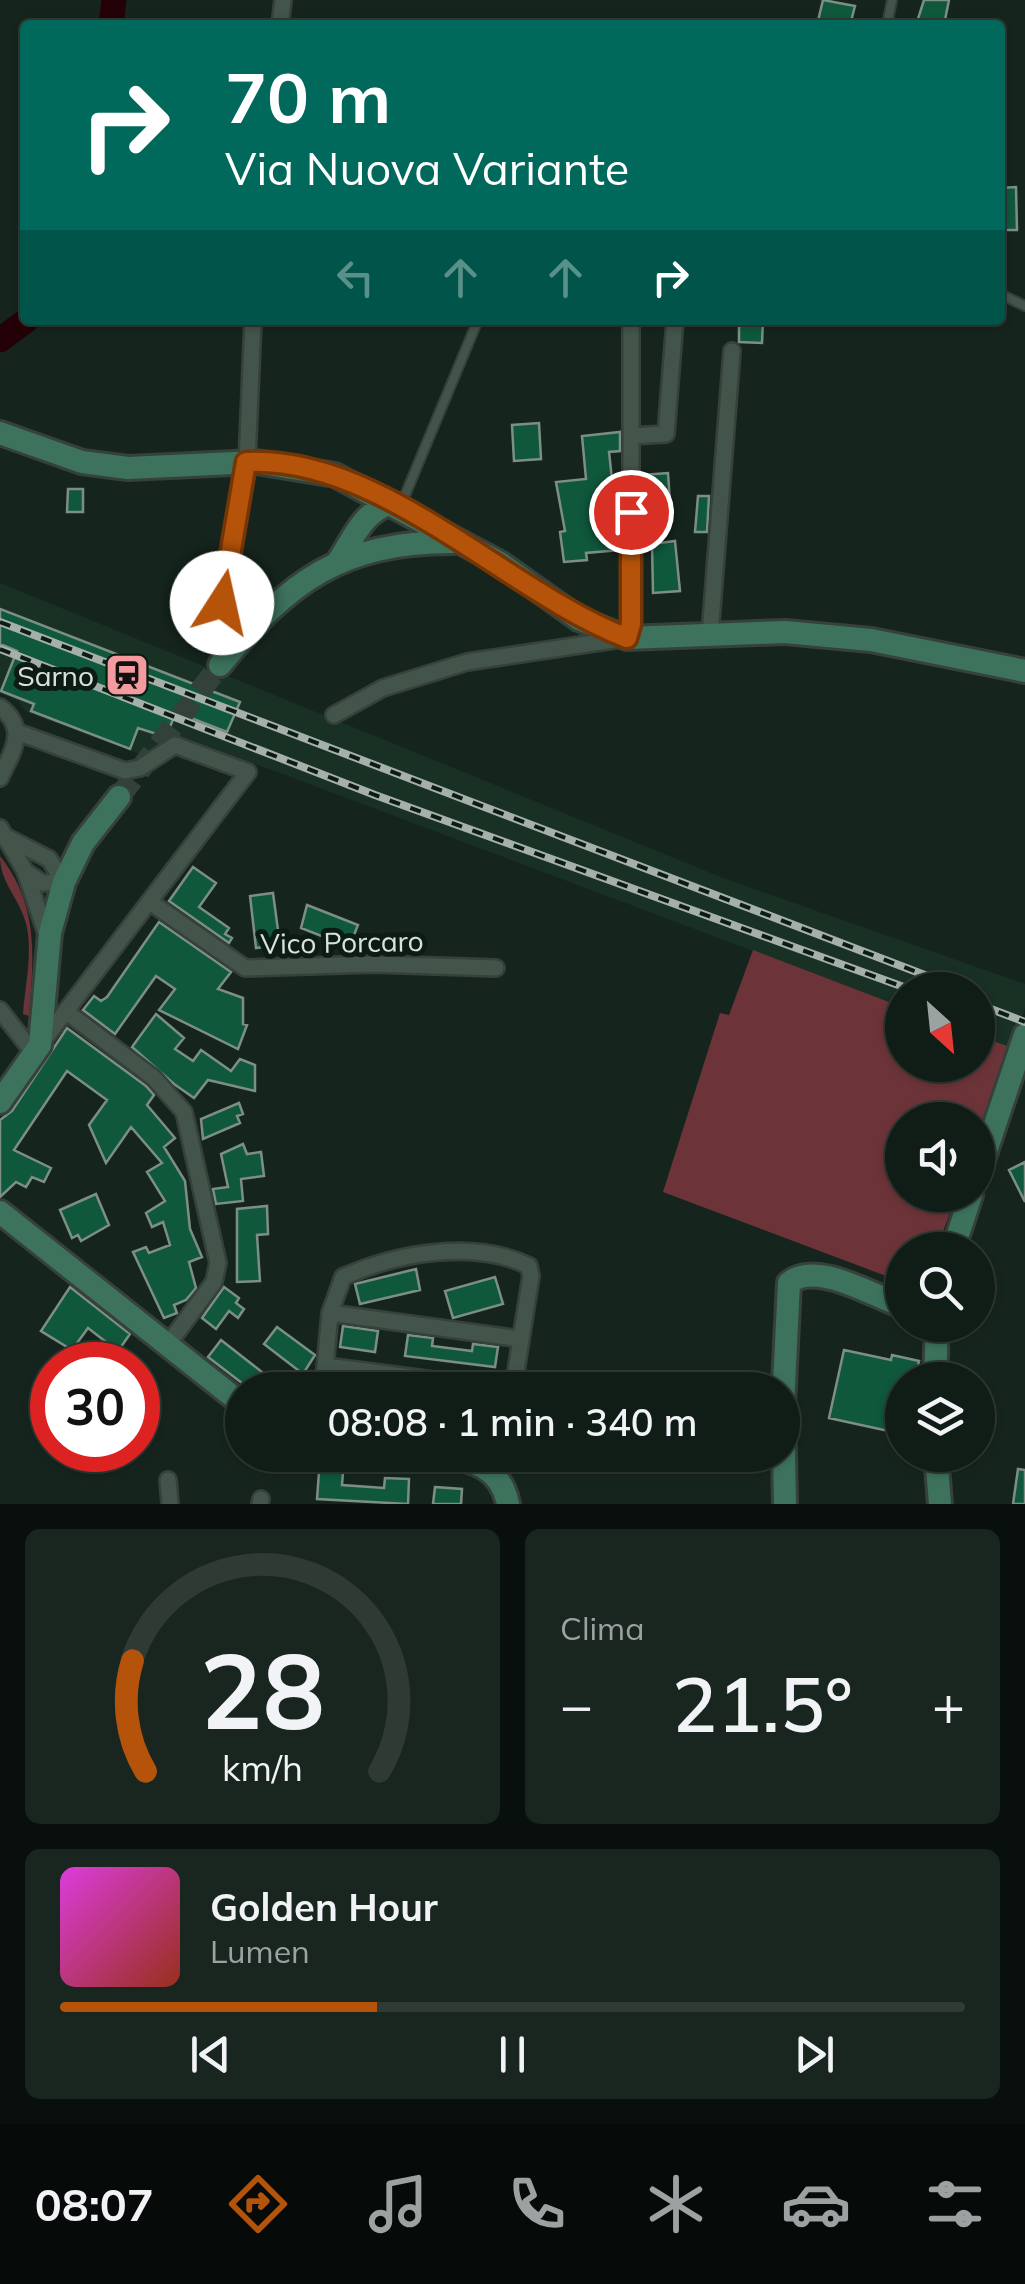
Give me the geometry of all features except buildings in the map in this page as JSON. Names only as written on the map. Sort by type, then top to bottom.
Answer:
[{"type":"main road","points":[[10,437],[82,462],[128,468],[246,462],[336,475],[500,564],[579,619],[627,638],[785,632],[871,640],[1025,671]]},
{"type":"main road","points":[[336,475],[351,494],[362,522]]},
{"type":"main road","points":[[339,560],[362,522],[377,508],[396,506]]},
{"type":"main road","points":[[380,546],[396,506]]},
{"type":"main road","points":[[220,664],[255,622],[339,560],[380,546],[456,542]]},
{"type":"main road","points":[[0,1102],[38,1050],[49,945],[64,882],[84,842],[119,797]]},
{"type":"main road","points":[[995,1124],[1025,1036]]},
{"type":"main road","points":[[0,1212],[225,1391]]},
{"type":"main road","points":[[785,1504],[783,1406],[789,1283],[797,1276],[814,1274],[885,1300]]},
{"type":"main road","points":[[501,1472],[508,1504]]},
{"type":"main road","points":[[937,1472],[940,1504]]},
{"type":"street","points":[[222,603],[246,462],[253,325]]},
{"type":"street","points":[[334,716],[383,688],[467,662],[627,638],[631,624],[632,325]]},
{"type":"street","points":[[631,436],[666,434],[676,325]]},
{"type":"street","points":[[710,635],[732,351]]},
{"type":"street","points":[[0,708],[17,732],[125,771],[140,768],[175,745],[248,772],[38,1050],[0,1010]]},
{"type":"street","points":[[0,778],[16,747],[17,732]]},
{"type":"street","points":[[2,832],[17,846],[40,854],[56,866],[64,882],[42,883],[25,870]]},
{"type":"street","points":[[2,832],[25,870],[42,913],[49,945]]},
{"type":"street","points":[[40,854],[84,842]]},
{"type":"street","name":"Vico Porcaro","points":[[150,902],[245,968],[374,964],[496,968]]},
{"type":"street","points":[[44,1003],[69,1012],[154,1078],[184,1112],[218,1263],[214,1282],[166,1347]]},
{"type":"street","points":[[325,1372],[330,1313],[336,1288],[344,1277],[358,1270],[445,1251],[478,1251],[529,1266],[531,1276],[515,1372]]},
{"type":"street","points":[[330,1313],[521,1340]]},
{"type":"street","points":[[326,1366],[372,1372]]},
{"type":"street","points":[[168,1480],[170,1504]]},
{"type":"lane","points":[[396,506],[476,325]]},
{"type":"shaded area","points":[[0,583],[723,878],[991,972],[885,972],[885,1001],[192,740],[176,736],[142,755],[26,712],[18,701],[0,693]]},
{"type":"shaded area","points":[[0,856],[22,893],[28,913],[32,952],[29,1016],[23,1014],[28,931],[3,874]]},
{"type":"shaded area","points":[[753,950],[885,1000],[885,1082],[995,1082],[995,1042],[1012,1048],[992,1102],[885,1102],[885,1212],[951,1212],[943,1232],[885,1232],[885,1276],[663,1192],[720,1013],[729,1015]]},
{"type":"shaded area","points":[[995,973],[1025,984],[1025,1008],[1012,1048],[995,1042]]},
{"type":"waterway","points":[[112,20],[114,0]]},
{"type":"waterway","points":[[0,340],[20,325]]},
{"type":"tunnel","points":[[119,797],[220,665]]},
{"type":"railway","points":[[0,622],[917,972]]},
{"type":"railway","points":[[0,649],[375,795],[885,980]]},
{"type":"railway","points":[[995,1011],[1025,1022]]},
{"type":"place","name":"Sarno","points":[[127,675]]},
{"type":"route","points":[[222,603],[246,462],[336,475],[500,564],[579,619],[627,638],[631,624],[631,512]]}]
